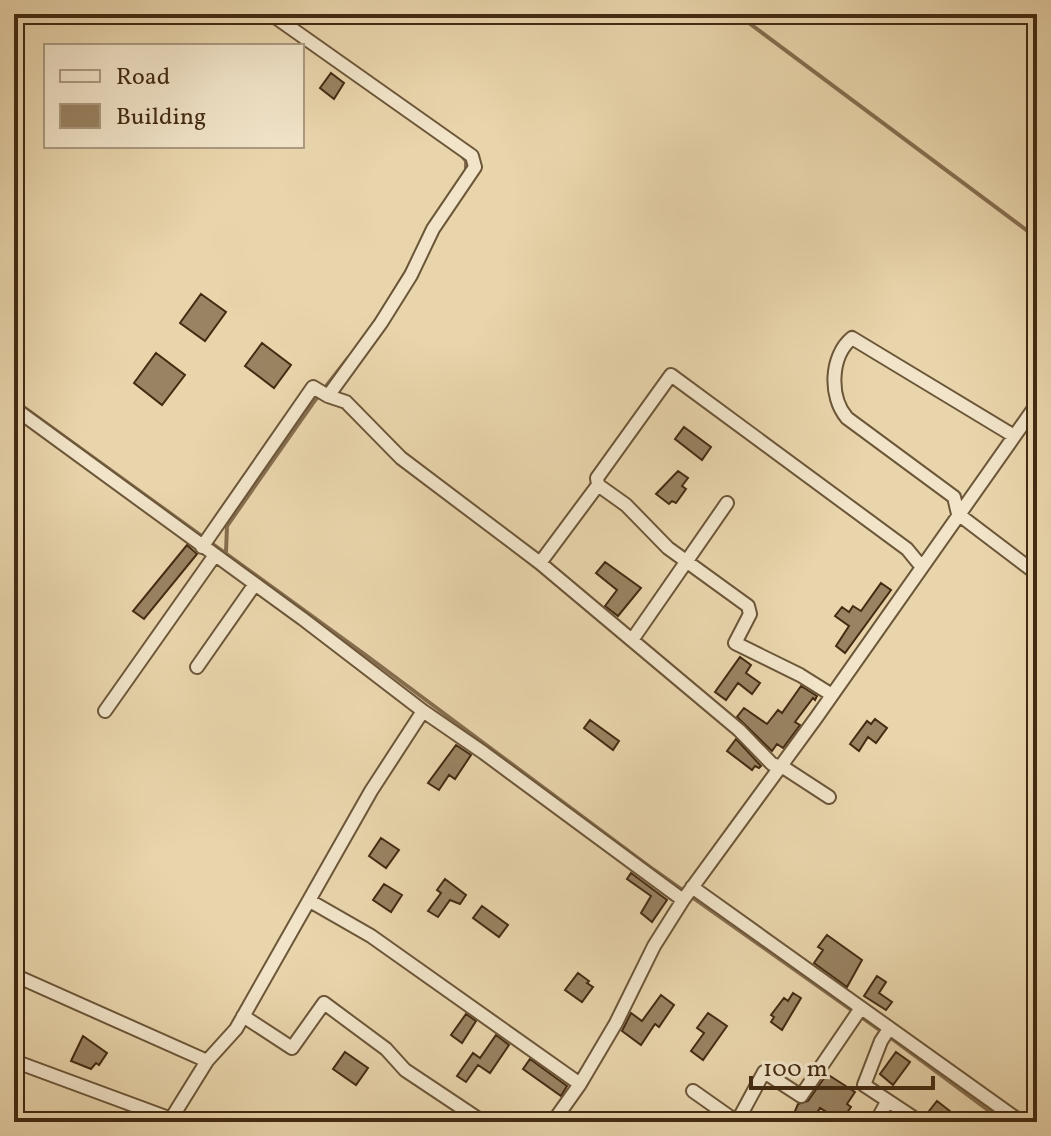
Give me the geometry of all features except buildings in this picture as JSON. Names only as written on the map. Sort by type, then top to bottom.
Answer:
[{"type":"street","points":[[271,14],[472,156],[475,167],[433,229],[411,275],[381,323],[328,396]]},
{"type":"street","points":[[1014,436],[852,338],[846,343],[833,375],[840,410],[954,497],[958,514],[1037,574]]},
{"type":"street","points":[[540,563],[598,485],[597,478],[671,375],[907,549],[921,566]]},
{"type":"street","points":[[202,547],[313,387],[346,402],[401,458],[540,563],[739,730],[772,764],[829,797]]},
{"type":"street","points":[[553,1122],[616,1023],[654,946],[683,900],[1037,404]]},
{"type":"street","points":[[14,408],[683,900]]},
{"type":"street","points":[[598,485],[626,505],[651,533],[748,606],[750,614],[735,643],[800,675],[832,695]]},
{"type":"street","points":[[632,640],[727,503]]},
{"type":"street","points":[[105,711],[215,555]]},
{"type":"street","points":[[197,667],[255,584]]},
{"type":"street","points":[[14,1061],[176,1120],[207,1061],[236,1029],[371,791],[423,711]]},
{"type":"street","points":[[692,887],[1021,1122]]},
{"type":"street","points":[[310,901],[371,936],[580,1084]]},
{"type":"street","points":[[14,975],[207,1061]]},
{"type":"street","points":[[243,1016],[292,1048],[324,1003],[386,1049],[405,1070],[483,1122]]},
{"type":"street","points":[[693,1091],[737,1122],[764,1072],[801,1096],[861,1008]]},
{"type":"street","points":[[889,1029],[881,1041],[864,1085],[920,1122]]},
{"type":"street","points":[[876,1122],[887,1102]]},
{"type":"waterway","points":[[737,14],[1037,238]]},
{"type":"waterway","points":[[459,152],[466,161],[466,172]]},
{"type":"waterway","points":[[375,322],[410,265]]},
{"type":"waterway","points":[[226,552],[227,526],[348,358]]},
{"type":"waterway","points":[[14,400],[367,656],[654,870],[1004,1122]]}]
